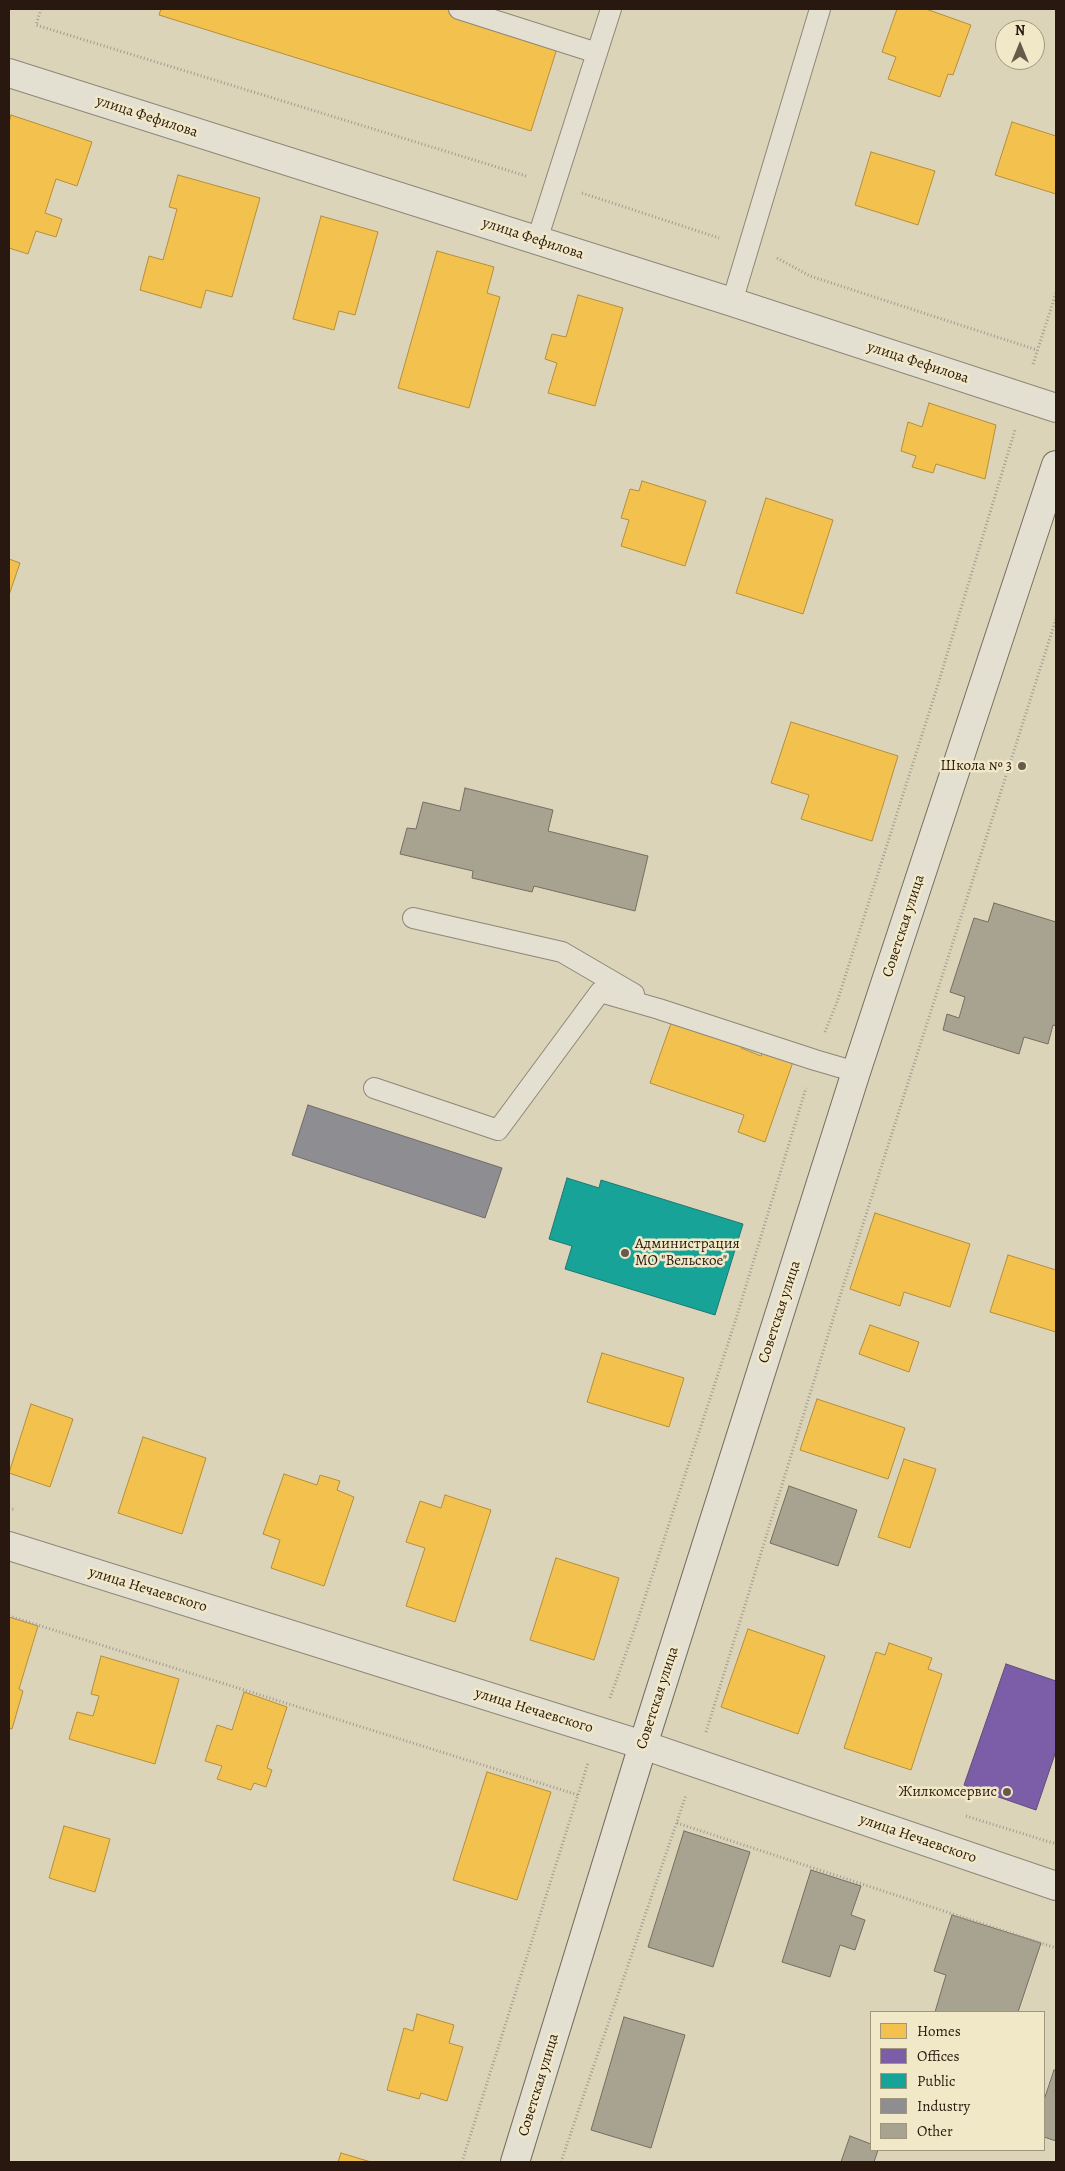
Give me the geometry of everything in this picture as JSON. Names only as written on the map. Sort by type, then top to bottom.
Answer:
[{"type":"street","name":"улица Фефилова","points":[[9,73],[732,302],[1056,408]]},
{"type":"street","name":"Советская улица","points":[[515,2162],[643,1745],[856,1072],[1056,465]]},
{"type":"street","name":"улица Нечаевского","points":[[9,1546],[643,1745],[1056,1886]]},
{"type":"lane","points":[[459,9],[597,54]]},
{"type":"lane","points":[[537,240],[611,9]]},
{"type":"lane","points":[[732,302],[820,9]]},
{"type":"lane","points":[[413,918],[562,952],[659,1008]]},
{"type":"lane","points":[[374,1088],[498,1130],[600,992],[659,1008],[814,1060],[856,1072]]},
{"type":"path","points":[[462,2162],[598,1731],[637,1622],[732,1331],[814,1060],[837,1002],[935,694],[1025,398],[1037,350],[1056,294]]},
{"type":"path","points":[[562,2162],[677,1823],[838,1303],[1056,619]]},
{"type":"path","points":[[9,1616],[578,1796]]},
{"type":"path","points":[[677,1823],[1056,1948]]},
{"type":"building: Homes","points":[[161,9],[452,9],[559,42],[531,131],[159,15]]},
{"type":"building: Homes","points":[[897,9],[926,9],[971,25],[953,75],[948,74],[940,97],[888,79],[896,57],[882,52]]},
{"type":"building: Homes","points":[[11,115],[92,142],[77,186],[56,179],[45,213],[62,219],[56,237],[36,231],[28,254],[9,248],[9,122]]},
{"type":"building: Homes","points":[[1012,122],[1056,136],[1056,194],[995,175]]},
{"type":"building: Homes","points":[[871,152],[935,171],[918,225],[855,205]]},
{"type":"building: Homes","points":[[178,175],[260,198],[232,297],[206,290],[201,308],[140,290],[149,256],[163,260],[177,209],[169,207]]},
{"type":"building: Homes","points":[[321,216],[378,232],[355,315],[339,311],[334,330],[293,319]]},
{"type":"building: Homes","points":[[437,251],[494,267],[487,293],[500,297],[469,408],[398,388]]},
{"type":"building: Homes","points":[[578,295],[623,308],[595,406],[548,393],[557,363],[545,359],[552,334],[566,337]]},
{"type":"building: Homes","points":[[929,403],[996,425],[985,479],[936,464],[933,473],[912,467],[916,456],[901,451],[908,422],[922,427]]},
{"type":"building: Homes","points":[[642,481],[706,501],[685,566],[621,546],[629,520],[621,518],[630,489],[639,491]]},
{"type":"building: Homes","points":[[766,498],[833,520],[803,614],[736,593]]},
{"type":"building: Homes","points":[[9,559],[20,563],[9,595]]},
{"type":"building: Homes","points":[[791,722],[898,756],[872,841],[801,819],[809,795],[771,783]]},
{"type":"building: Homes","points":[[674,1015],[744,1039],[741,1048],[761,1056],[765,1046],[795,1056],[765,1142],[738,1132],[744,1115],[650,1083]]},
{"type":"building: Homes","points":[[875,1213],[970,1244],[950,1307],[904,1292],[900,1306],[850,1289]]},
{"type":"building: Homes","points":[[1008,1255],[1056,1270],[1056,1332],[990,1312]]},
{"type":"building: Homes","points":[[870,1325],[919,1342],[909,1372],[859,1354]]},
{"type":"building: Homes","points":[[602,1353],[684,1378],[669,1427],[587,1402]]},
{"type":"building: Homes","points":[[817,1399],[905,1428],[888,1479],[800,1450]]},
{"type":"building: Homes","points":[[31,1404],[73,1419],[50,1487],[9,1473]]},
{"type":"building: Homes","points":[[143,1437],[206,1458],[182,1534],[118,1513]]},
{"type":"building: Homes","points":[[904,1459],[936,1469],[910,1548],[878,1537]]},
{"type":"building: Homes","points":[[284,1474],[317,1485],[320,1475],[340,1481],[337,1490],[354,1497],[324,1586],[271,1568],[280,1540],[263,1534]]},
{"type":"building: Homes","points":[[445,1495],[491,1510],[455,1622],[406,1606],[425,1548],[406,1542],[420,1501],[441,1508]]},
{"type":"building: Homes","points":[[556,1558],[619,1578],[594,1660],[530,1640]]},
{"type":"building: Homes","points":[[9,1617],[38,1626],[19,1689],[23,1691],[12,1729],[9,1728]]},
{"type":"building: Homes","points":[[748,1629],[825,1656],[798,1734],[721,1707]]},
{"type":"building: Homes","points":[[889,1643],[932,1658],[928,1669],[942,1674],[911,1770],[844,1748],[876,1652],[885,1655]]},
{"type":"building: Homes","points":[[101,1656],[179,1679],[155,1764],[69,1739],[77,1712],[93,1716],[99,1696],[91,1694]]},
{"type":"building: Homes","points":[[244,1692],[287,1707],[267,1768],[272,1770],[266,1787],[254,1783],[251,1790],[217,1779],[222,1766],[205,1761],[217,1725],[232,1730]]},
{"type":"building: Homes","points":[[487,1772],[551,1792],[517,1900],[453,1880]]},
{"type":"building: Homes","points":[[64,1826],[110,1839],[95,1892],[49,1878]]},
{"type":"building: Homes","points":[[417,2014],[454,2025],[449,2043],[463,2047],[447,2101],[421,2093],[419,2099],[387,2090],[404,2028],[413,2031]]},
{"type":"building: Homes","points":[[341,2153],[371,2162],[338,2162]]},
{"type":"building: Offices","points":[[1006,1664],[1056,1681],[1056,1751],[1036,1810],[964,1785]]},
{"type":"building: Public","points":[[567,1178],[599,1188],[601,1180],[743,1224],[715,1315],[565,1269],[572,1246],[549,1239]]},
{"type":"building: Industry","points":[[308,1105],[502,1168],[485,1218],[292,1155]]},
{"type":"building: Other","points":[[465,788],[553,810],[548,831],[648,856],[635,911],[534,886],[532,892],[472,878],[473,871],[400,854],[407,828],[416,829],[423,802],[460,811]]},
{"type":"building: Other","points":[[994,903],[1056,922],[1056,1026],[1053,1025],[1048,1044],[1024,1037],[1019,1054],[943,1030],[947,1014],[959,1018],[965,997],[950,992],[974,918],[988,922]]},
{"type":"building: Other","points":[[789,1486],[857,1510],[838,1566],[770,1543]]},
{"type":"building: Other","points":[[684,1831],[750,1852],[713,1967],[648,1947]]},
{"type":"building: Other","points":[[811,1870],[861,1886],[851,1915],[865,1920],[855,1950],[840,1945],[830,1977],[782,1962]]},
{"type":"building: Other","points":[[952,1915],[1041,1943],[1018,2011],[935,2011],[946,1975],[934,1971]]},
{"type":"building: Other","points":[[624,2017],[685,2035],[651,2148],[591,2130]]},
{"type":"building: Other","points":[[1054,2070],[1056,2071],[1056,2141],[1045,2137],[1045,2097]]},
{"type":"building: Other","points":[[850,2136],[870,2144],[870,2151],[878,2151],[874,2162],[841,2162]]},
{"type":"place","name":"Школа № 3","points":[[1022,766]]},
{"type":"place","name":"Администрация МО \"Вельское\"","points":[[625,1253]]},
{"type":"place","name":"Жилкомсервис","points":[[1007,1792]]}]
